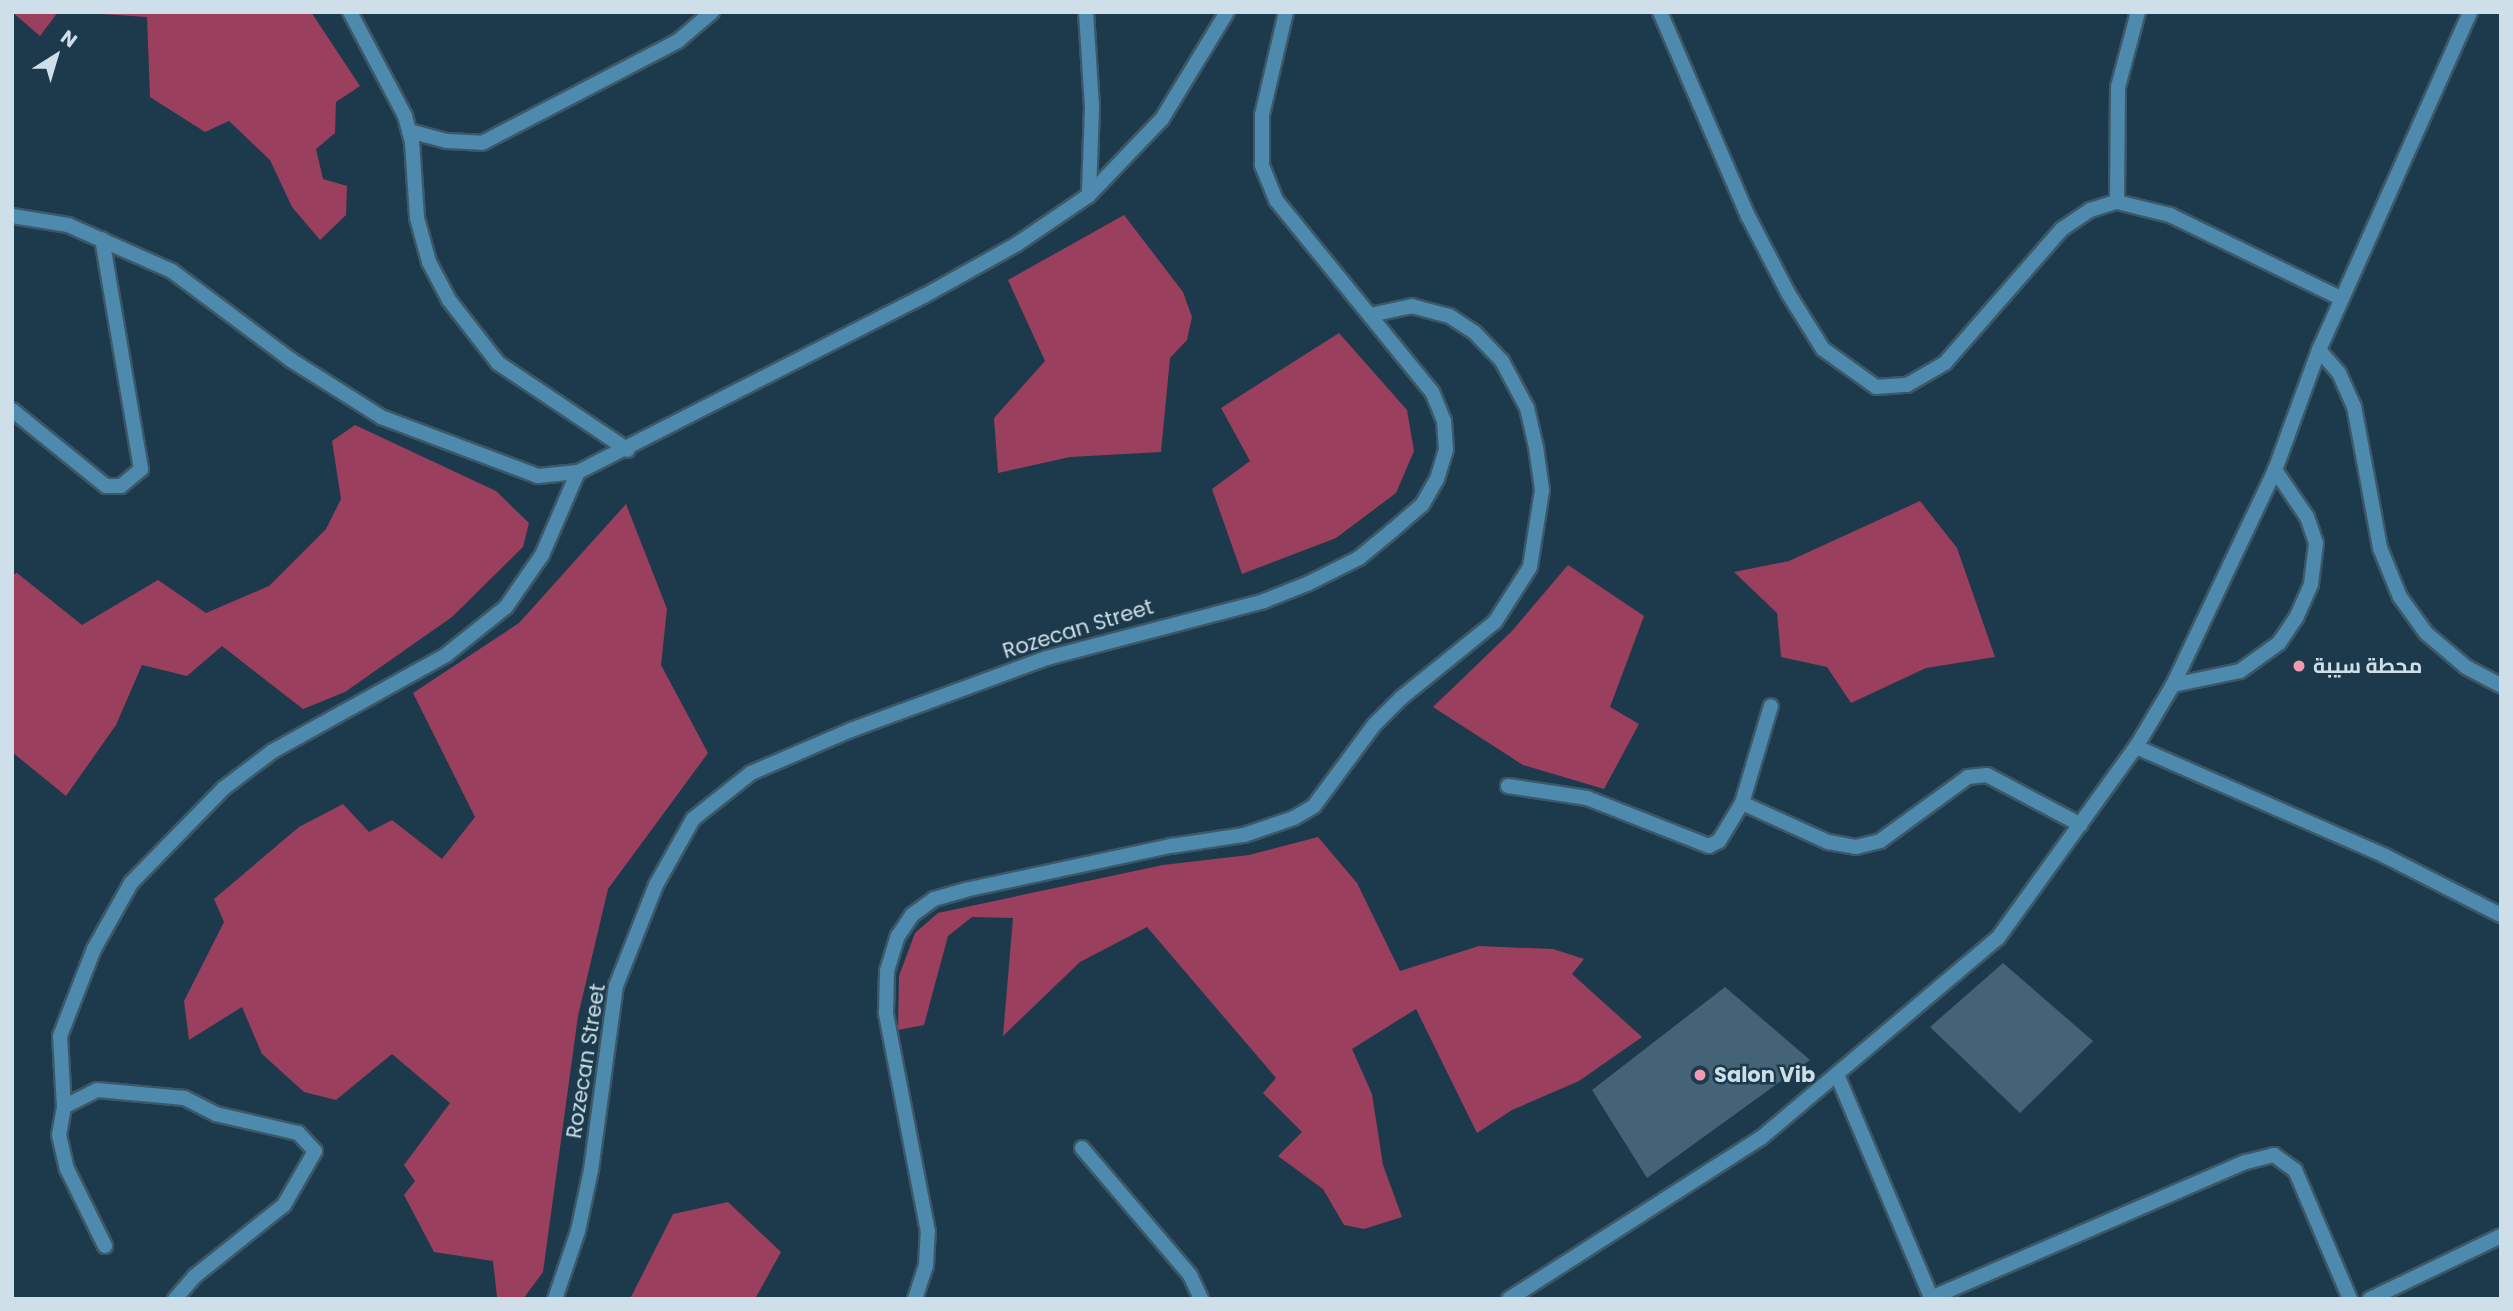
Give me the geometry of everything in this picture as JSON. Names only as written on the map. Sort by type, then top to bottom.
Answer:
[{"type":"street","points":[[350,12],[393,87],[409,131],[417,218],[429,262],[469,329],[498,363],[628,450]]},
{"type":"street","points":[[409,131],[447,141],[482,143],[678,41],[712,12]]},
{"type":"street","points":[[1086,12],[1092,107],[1089,195]]},
{"type":"street","points":[[12,216],[68,225],[172,271],[291,360],[381,417],[538,476],[578,472],[628,450],[924,296],[1017,244],[1089,195],[1162,119],[1227,12]]},
{"type":"street","name":"Rozecan Street","points":[[555,1299],[579,1231],[591,1170],[616,986],[656,885],[693,819],[751,773],[851,730],[1047,658],[1264,601],[1359,558],[1422,505],[1437,479],[1446,449],[1444,421],[1432,392],[1276,200],[1262,165],[1262,115],[1286,12]]},
{"type":"street","points":[[1660,12],[1732,180],[1788,293],[1824,349],[1876,387],[1907,385],[1945,363],[2063,229],[2090,210],[2117,202],[2170,215],[2342,299]]},
{"type":"street","points":[[2117,202],[2118,87],[2138,12]]},
{"type":"street","points":[[1509,1299],[1761,1138],[1838,1077],[1998,938],[2136,747],[2173,685],[2275,470],[2319,350],[2470,12]]},
{"type":"street","points":[[12,410],[106,486],[121,486],[141,469],[102,239]]},
{"type":"street","points":[[915,1299],[926,1266],[928,1232],[923,1186],[886,1013],[887,971],[898,936],[912,915],[934,899],[965,890],[1171,846],[1244,835],[1294,818],[1314,806],[1374,725],[1401,698],[1495,622],[1530,567],[1542,490],[1527,408],[1502,361],[1474,332],[1449,316],[1412,306],[1370,315]]},
{"type":"street","points":[[2319,350],[2339,373],[2354,406],[2380,548],[2400,597],[2426,632],[2466,667],[2501,686]]},
{"type":"street","points":[[2173,685],[2240,671],[2279,643],[2297,616],[2311,584],[2316,543],[2307,517],[2275,470]]},
{"type":"street","points":[[105,1246],[66,1169],[59,1135],[64,1107],[60,1037],[94,949],[131,883],[224,788],[273,751],[446,655],[506,607],[542,555],[578,472]]},
{"type":"street","points":[[1507,786],[1587,798],[1644,817],[1709,846],[1719,841],[1742,803],[1770,706]]},
{"type":"street","points":[[2136,747],[2385,856],[2501,915]]},
{"type":"street","points":[[1742,803],[1828,842],[1856,847],[1880,841],[1968,777],[1987,775],[2081,825]]},
{"type":"street","points":[[1838,1077],[1931,1298],[2246,1162],[2274,1155],[2295,1170],[2350,1299]]},
{"type":"street","points":[[64,1107],[97,1090],[184,1098],[216,1114],[298,1133],[315,1151],[284,1205],[195,1276],[175,1299]]},
{"type":"street","points":[[1082,1148],[1191,1275],[1201,1299]]},
{"type":"street","points":[[2370,1299],[2501,1236]]},
{"type":"shaded area","points":[[12,12],[58,12],[40,36]]},
{"type":"shaded area","points":[[71,12],[311,12],[360,86],[336,102],[335,133],[316,149],[323,179],[347,186],[346,215],[320,240],[292,207],[270,160],[229,121],[205,132],[150,97],[147,17]]},
{"type":"shaded area","points":[[1124,215],[1183,292],[1192,317],[1187,340],[1170,358],[1161,452],[1070,457],[998,473],[994,418],[1045,361],[1008,280]]},
{"type":"shaded area","points":[[1339,333],[1407,410],[1414,451],[1396,493],[1336,538],[1242,574],[1212,489],[1250,461],[1221,408]]},
{"type":"shaded area","points":[[355,425],[496,491],[529,523],[523,547],[452,617],[345,692],[303,709],[222,646],[187,676],[142,665],[116,725],[66,796],[12,752],[12,575],[17,573],[82,625],[158,580],[206,613],[269,586],[326,529],[341,499],[332,441]]},
{"type":"shaded area","points":[[1920,501],[1957,548],[1995,657],[1926,668],[1851,703],[1827,667],[1781,657],[1777,613],[1734,572],[1789,561]]},
{"type":"shaded area","points":[[626,504],[667,609],[661,665],[708,753],[608,889],[578,1016],[543,1272],[523,1299],[504,1299],[497,1297],[493,1261],[434,1252],[404,1195],[415,1181],[404,1165],[450,1103],[392,1054],[336,1100],[304,1092],[262,1054],[242,1007],[189,1040],[184,1001],[224,922],[214,899],[299,827],[343,804],[369,832],[392,820],[442,859],[475,817],[413,693],[519,623]]},
{"type":"shaded area","points":[[1568,565],[1644,616],[1610,707],[1639,724],[1604,789],[1523,765],[1433,707],[1512,631]]},
{"type":"shaded area","points":[[1318,837],[1357,883],[1400,971],[1479,946],[1553,949],[1584,959],[1572,974],[1642,1037],[1579,1081],[1512,1110],[1477,1133],[1416,1009],[1352,1049],[1372,1094],[1383,1165],[1402,1217],[1364,1229],[1344,1225],[1323,1189],[1278,1156],[1302,1132],[1263,1093],[1276,1078],[1147,927],[1080,962],[1003,1036],[1013,918],[972,917],[948,936],[924,1025],[898,1030],[899,976],[915,933],[938,913],[1163,865],[1249,855]]},
{"type":"shaded area","points":[[728,1202],[781,1252],[755,1299],[630,1299],[673,1214]]},
{"type":"building","points":[[2003,963],[2093,1041],[2020,1113],[1930,1027]]},
{"type":"building","name":"Salon Vib","points":[[1725,987],[1810,1060],[1647,1178],[1592,1090]]},
{"type":"place","name":"محطة سيبة","points":[[2299,666]]},
{"type":"place","name":"Salon Vib","points":[[1700,1075]]}]
